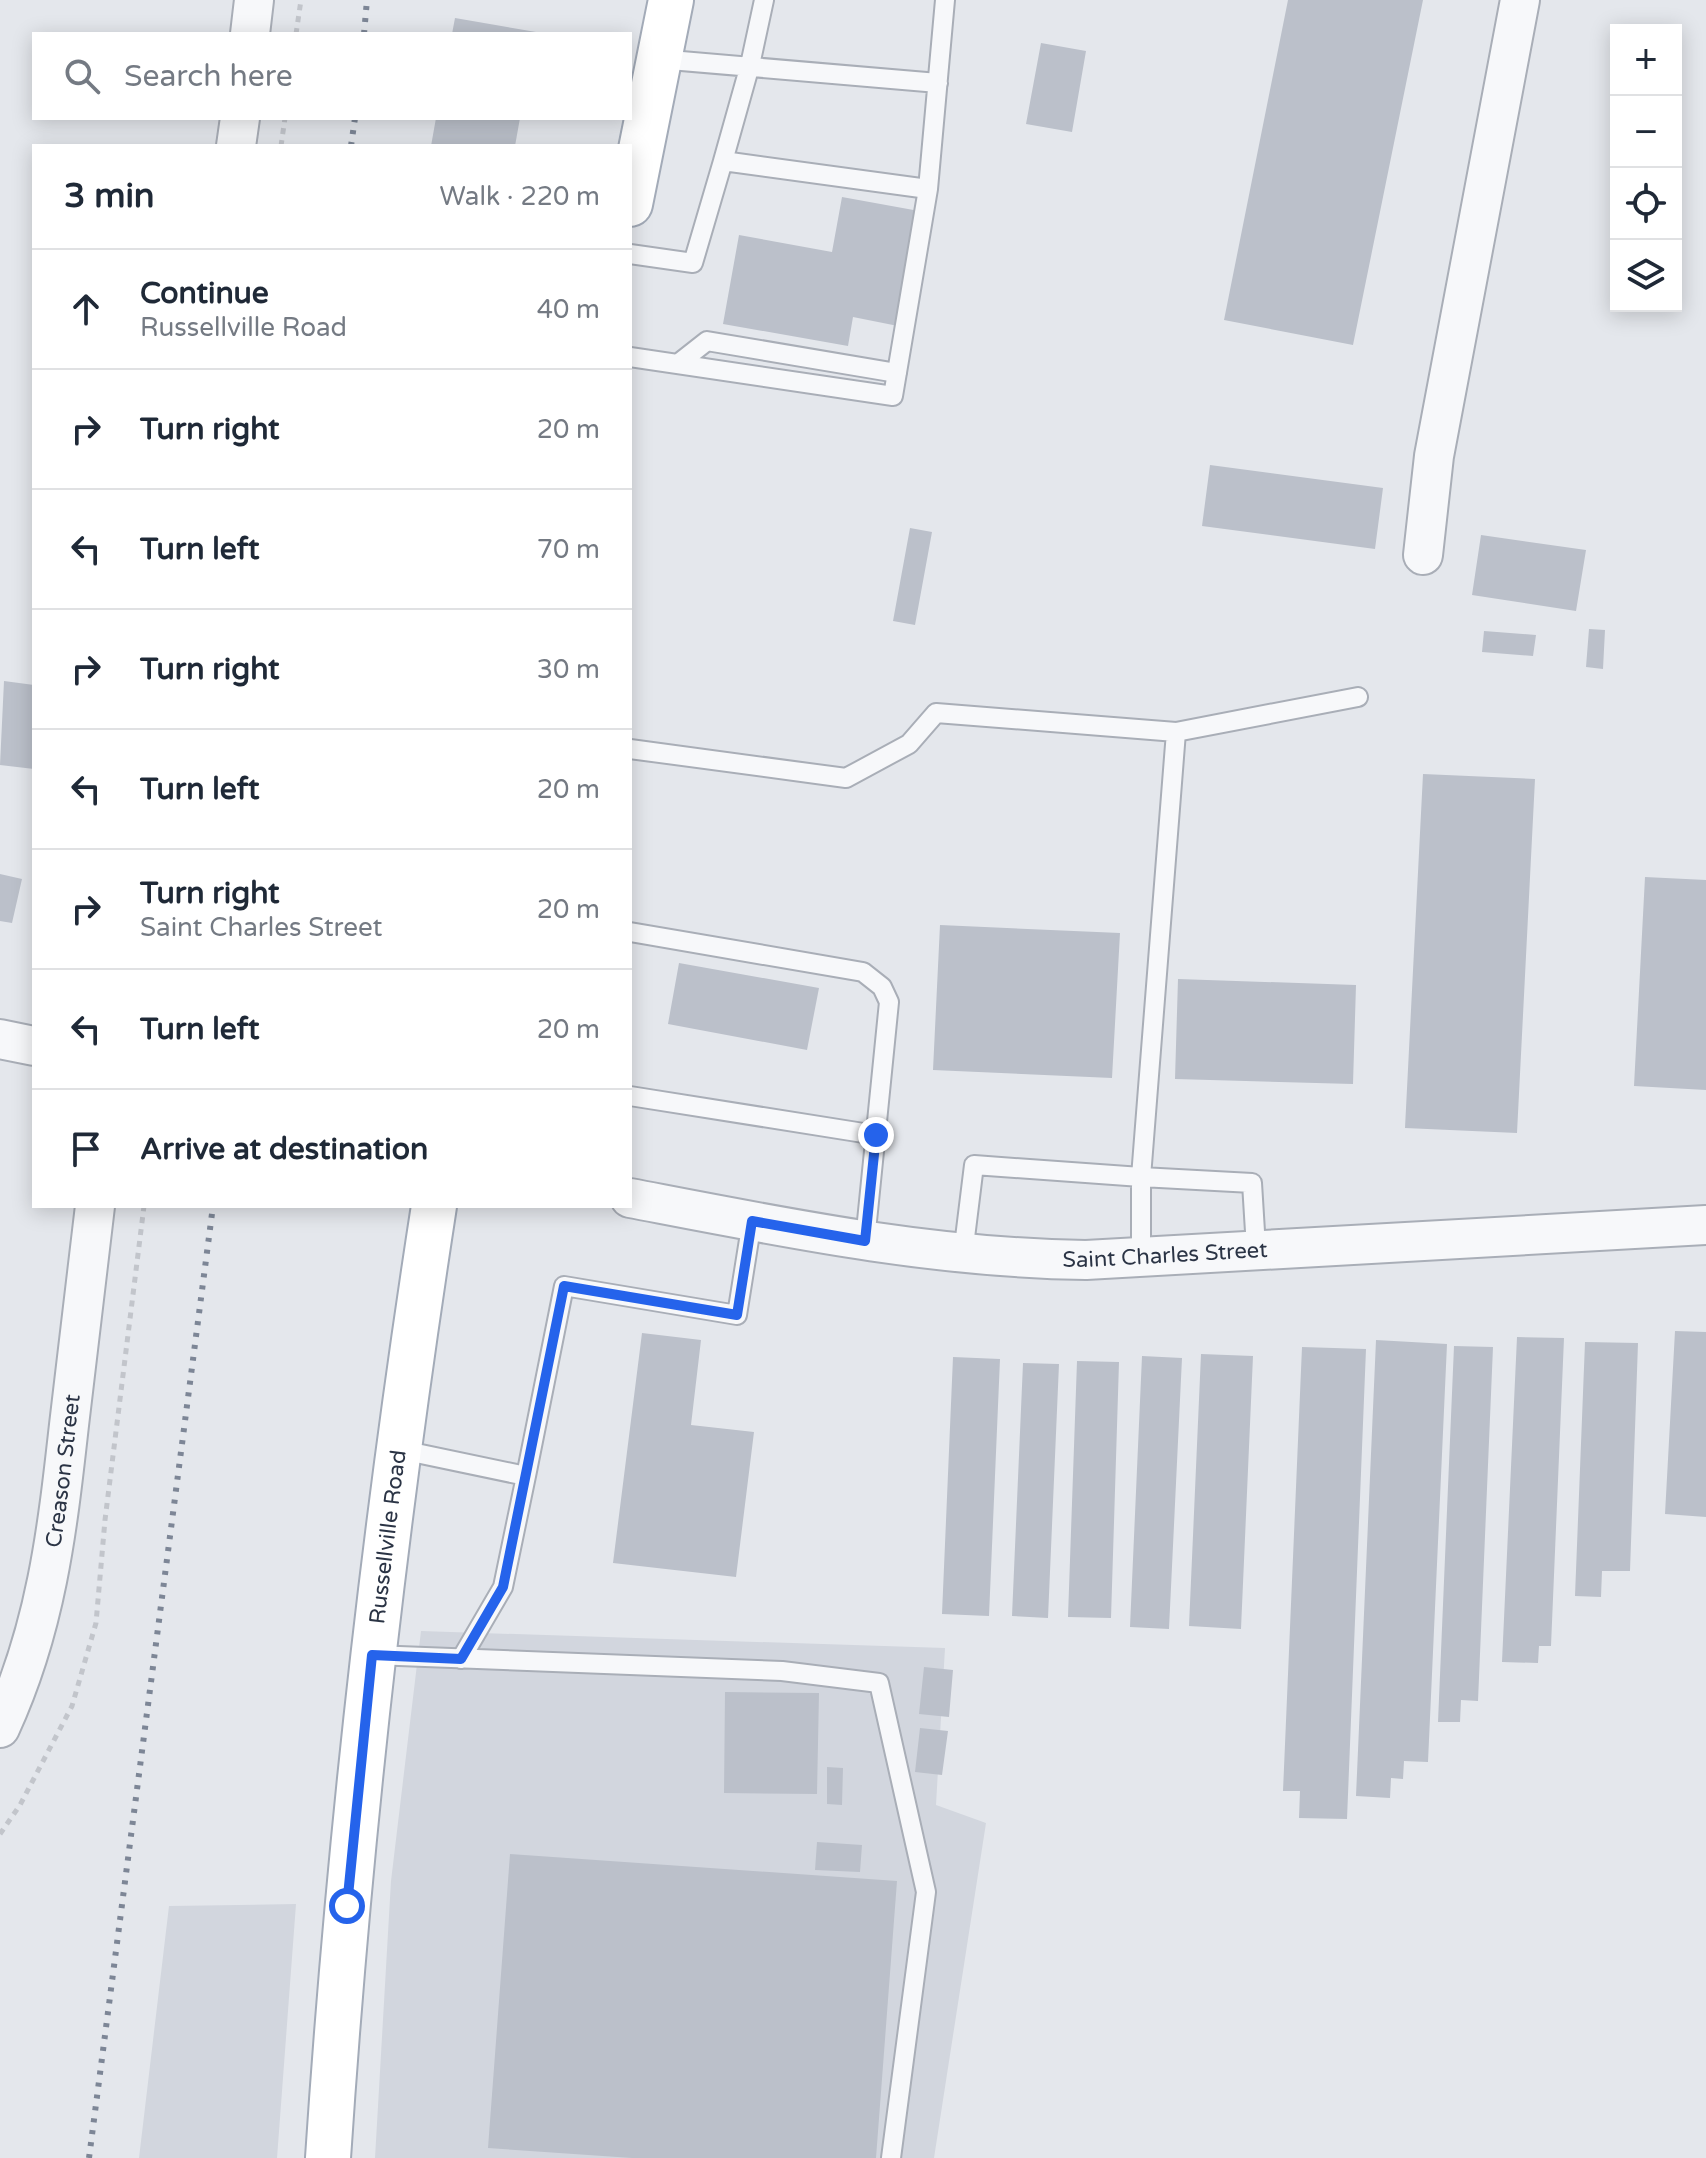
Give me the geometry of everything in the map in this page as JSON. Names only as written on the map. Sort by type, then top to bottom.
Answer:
[{"type":"main road","points":[[632,194],[671,0]]},
{"type":"main road","name":"Russellville Road","points":[[328,2158],[347,1906],[372,1655],[397,1449],[434,1208]]},
{"type":"street","points":[[250,32],[254,0]]},
{"type":"street","points":[[1423,555],[1434,456],[1520,0]]},
{"type":"street","points":[[236,144],[240,120]]},
{"type":"street","points":[[0,1039],[32,1046]]},
{"type":"street","name":"Saint Charles Street","points":[[632,1198],[865,1241],[1024,1259],[1141,1257],[1256,1248],[1706,1225]]},
{"type":"street","name":"Creason Street","points":[[0,1728],[25,1674],[44,1600],[58,1522],[95,1208]]},
{"type":"lane","points":[[632,254],[693,263],[750,65],[764,0]]},
{"type":"lane","points":[[632,357],[893,396],[928,189],[945,0]]},
{"type":"lane","points":[[658,59],[938,83]]},
{"type":"lane","points":[[723,161],[928,189]]},
{"type":"lane","points":[[632,749],[846,778],[909,744],[936,713],[1176,732],[1358,697]]},
{"type":"lane","points":[[1141,1257],[1141,1177],[1176,732]]},
{"type":"lane","points":[[632,932],[863,972],[882,987],[889,1002],[865,1241]]},
{"type":"lane","points":[[632,1096],[876,1135]]},
{"type":"lane","points":[[963,1254],[974,1165],[1252,1183],[1256,1248]]},
{"type":"lane","points":[[461,1659],[503,1587],[564,1286],[737,1315],[752,1221]]},
{"type":"lane","points":[[397,1449],[526,1476]]},
{"type":"lane","points":[[372,1655],[782,1671],[879,1683],[926,1892],[891,2158]]},
{"type":"path","points":[[296,32],[301,0]]},
{"type":"path","points":[[281,144],[285,120]]},
{"type":"shaded area","points":[[421,1631],[945,1648],[936,1805],[986,1823],[934,2158],[375,2158],[391,1881]]},
{"type":"shaded area","points":[[296,1904],[277,2158],[139,2158],[169,1906]]},
{"type":"building","points":[[1288,0],[1423,0],[1353,345],[1224,320]]},
{"type":"building","points":[[455,18],[536,32],[452,32]]},
{"type":"building","points":[[1041,43],[1086,51],[1072,132],[1026,124]]},
{"type":"building","points":[[436,120],[520,120],[515,144],[431,144]]},
{"type":"building","points":[[842,197],[919,211],[898,326],[853,317],[848,346],[723,324],[739,235],[832,252]]},
{"type":"building","points":[[1210,465],[1383,488],[1375,549],[1202,526]]},
{"type":"building","points":[[910,528],[932,532],[915,625],[893,621]]},
{"type":"building","points":[[1481,535],[1586,550],[1576,611],[1472,595]]},
{"type":"building","points":[[1589,629],[1605,630],[1603,669],[1586,667]]},
{"type":"building","points":[[1484,631],[1536,635],[1533,656],[1482,652]]},
{"type":"building","points":[[4,681],[32,685],[32,769],[0,765]]},
{"type":"building","points":[[1423,774],[1535,779],[1517,1133],[1405,1128]]},
{"type":"building","points":[[0,874],[22,879],[12,923],[0,921]]},
{"type":"building","points":[[1645,877],[1706,880],[1706,1090],[1634,1086]]},
{"type":"building","points":[[940,925],[1120,933],[1112,1078],[933,1070]]},
{"type":"building","points":[[679,963],[819,988],[807,1050],[668,1024]]},
{"type":"building","points":[[1178,979],[1356,985],[1353,1084],[1175,1079]]},
{"type":"building","points":[[1675,1331],[1706,1332],[1706,1517],[1665,1514]]},
{"type":"building","points":[[642,1333],[701,1340],[691,1425],[754,1432],[736,1577],[613,1563]]},
{"type":"building","points":[[1517,1337],[1564,1338],[1551,1646],[1539,1646],[1538,1663],[1502,1662]]},
{"type":"building","points":[[1376,1340],[1447,1344],[1428,1762],[1404,1761],[1403,1779],[1391,1778],[1390,1798],[1356,1796]]},
{"type":"building","points":[[1585,1342],[1638,1343],[1630,1571],[1602,1571],[1601,1597],[1575,1596]]},
{"type":"building","points":[[1454,1346],[1493,1347],[1478,1701],[1461,1700],[1460,1722],[1438,1722]]},
{"type":"building","points":[[1302,1347],[1366,1349],[1347,1819],[1299,1818],[1300,1791],[1283,1791]]},
{"type":"building","points":[[1201,1354],[1253,1356],[1241,1629],[1189,1626]]},
{"type":"building","points":[[1142,1356],[1182,1358],[1169,1629],[1130,1627]]},
{"type":"building","points":[[953,1357],[1000,1359],[989,1616],[942,1614]]},
{"type":"building","points":[[1077,1361],[1119,1362],[1111,1618],[1068,1617]]},
{"type":"building","points":[[1023,1363],[1059,1364],[1048,1618],[1012,1616]]},
{"type":"building","points":[[924,1667],[953,1670],[949,1717],[919,1714]]},
{"type":"building","points":[[725,1692],[819,1693],[817,1794],[724,1793]]},
{"type":"building","points":[[920,1728],[948,1731],[942,1775],[915,1772]]},
{"type":"building","points":[[827,1767],[843,1768],[842,1805],[827,1804]]},
{"type":"building","points":[[817,1842],[862,1845],[860,1872],[815,1870]]},
{"type":"building","points":[[510,1854],[897,1881],[876,2158],[632,2158],[488,2148]]},
{"type":"railway","points":[[364,32],[367,0]]},
{"type":"railway","points":[[351,144],[355,120]]},
{"type":"railway","points":[[89,2158],[213,1208]]},
{"type":"route","points":[[347,1906],[372,1655],[461,1659],[503,1587],[564,1286],[737,1315],[752,1221],[865,1241],[876,1135]]}]
